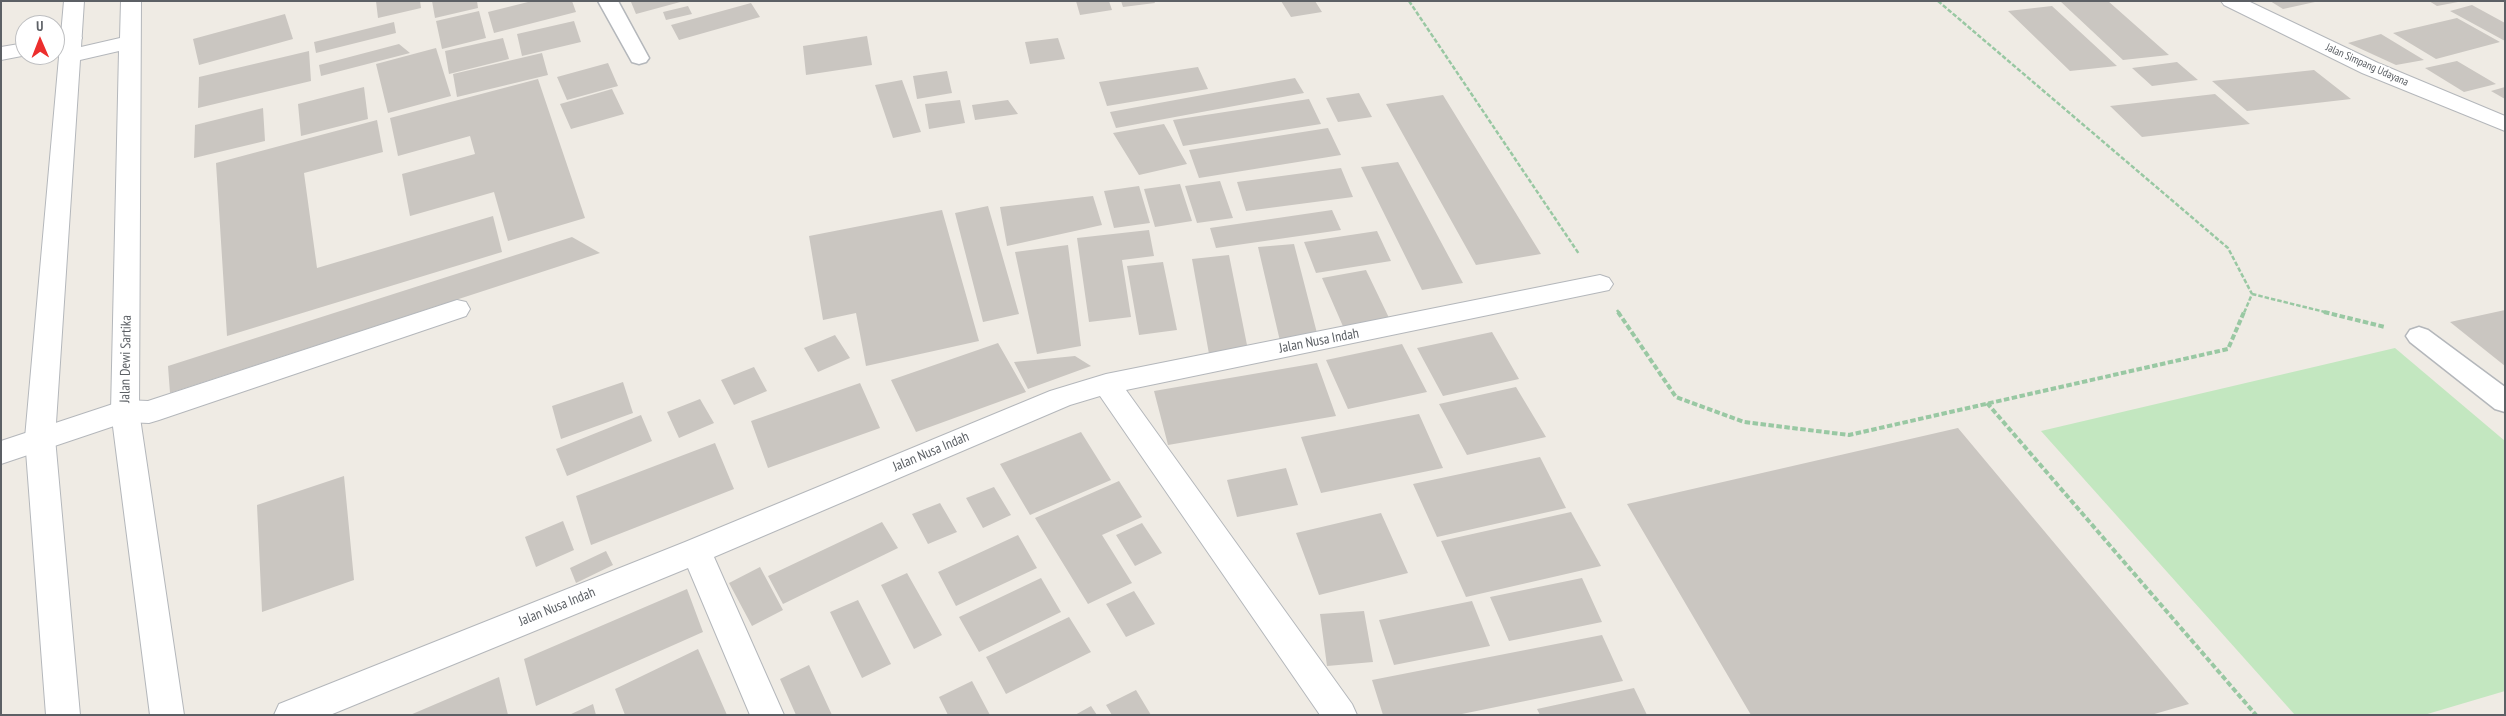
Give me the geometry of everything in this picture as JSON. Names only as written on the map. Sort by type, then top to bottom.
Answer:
[{"type":"street","points":[[74,1],[65,45],[130,42]]},
{"type":"street","name":"Jalan Dewi Sartika","points":[[131,1],[125,411],[167,715]]},
{"type":"street","name":"Jalan Simpang Udayana","points":[[2231,1],[2370,68],[2505,124]]},
{"type":"street","points":[[1,54],[15,50]]},
{"type":"street","points":[[63,715],[40,438],[64,65]]},
{"type":"street","name":"Jalan Nusa Indah","points":[[291,715],[696,550],[1060,398],[1106,384],[1600,284]]},
{"type":"street","points":[[1,453],[40,438],[125,411],[150,412],[457,309]]},
{"type":"street","points":[[1106,384],[1340,715]]},
{"type":"street","points":[[696,550],[767,715]]},
{"type":"lane","points":[[608,1],[639,58]]},
{"type":"lane","points":[[2419,336],[2505,402]]},
{"type":"path","points":[[1408,1],[1676,397],[1744,422],[1848,434],[2228,349],[2252,294]]},
{"type":"path","points":[[1938,1],[2228,248],[2252,294],[2419,336]]},
{"type":"path","points":[[1988,403],[2256,715]]},
{"type":"green space","points":[[2395,348],[2505,441],[2505,691],[2424,715],[2295,715],[2041,431]]},
{"type":"building","points":[[376,1],[420,1],[421,8],[378,18]]},
{"type":"building","points":[[432,1],[477,1],[478,8],[435,18]]},
{"type":"building","points":[[532,1],[572,1],[576,12],[494,33],[488,12]]},
{"type":"building","points":[[632,1],[684,1],[636,14],[631,2]]},
{"type":"building","points":[[1076,1],[1109,1],[1112,10],[1080,15]]},
{"type":"building","points":[[1121,1],[1154,1],[1155,3],[1123,7]]},
{"type":"building","points":[[1281,1],[1315,1],[1322,12],[1291,17]]},
{"type":"building","points":[[2060,1],[2108,1],[2169,55],[2123,60]]},
{"type":"building","points":[[2270,1],[2315,1],[2315,2],[2283,9]]},
{"type":"building","points":[[2429,1],[2458,1],[2458,2],[2437,6]]},
{"type":"building","points":[[751,3],[760,17],[679,40],[671,25]]},
{"type":"building","points":[[2472,5],[2505,23],[2505,41],[2450,11]]},
{"type":"building","points":[[688,6],[692,14],[666,20],[663,12]]},
{"type":"building","points":[[2052,6],[2117,66],[2070,71],[2008,11]]},
{"type":"building","points":[[479,11],[486,38],[442,49],[436,21]]},
{"type":"building","points":[[285,14],[293,39],[199,65],[193,39]]},
{"type":"building","points":[[2457,18],[2500,42],[2436,59],[2393,33]]},
{"type":"building","points":[[574,21],[581,42],[522,56],[517,34]]},
{"type":"building","points":[[394,22],[396,33],[316,53],[314,42]]},
{"type":"building","points":[[2381,34],[2424,60],[2396,65],[2348,43]]},
{"type":"building","points":[[867,36],[872,65],[806,75],[803,46]]},
{"type":"building","points":[[503,38],[509,59],[449,74],[445,51]]},
{"type":"building","points":[[1058,38],[1065,59],[1030,64],[1025,42]]},
{"type":"building","points":[[399,44],[410,53],[321,76],[319,65]]},
{"type":"building","points":[[436,48],[451,96],[388,113],[376,64]]},
{"type":"building","points":[[309,51],[311,81],[198,108],[199,77]]},
{"type":"building","points":[[542,53],[548,75],[457,97],[453,74]]},
{"type":"building","points":[[2457,61],[2496,84],[2464,92],[2425,68]]},
{"type":"building","points":[[2177,62],[2198,80],[2152,86],[2132,68]]},
{"type":"building","points":[[608,63],[618,86],[567,100],[557,77]]},
{"type":"building","points":[[1198,67],[1208,89],[1107,106],[1099,82]]},
{"type":"building","points":[[2314,70],[2351,99],[2247,111],[2212,81]]},
{"type":"building","points":[[947,71],[952,93],[917,99],[913,76]]},
{"type":"building","points":[[1295,78],[1304,93],[1116,128],[1110,112]]},
{"type":"building","points":[[538,79],[585,218],[508,241],[494,192],[410,216],[402,174],[475,154],[470,136],[398,156],[390,118]]},
{"type":"building","points":[[902,80],[921,132],[893,138],[875,85]]},
{"type":"building","points":[[364,87],[368,119],[301,136],[298,104]]},
{"type":"building","points":[[2505,87],[2505,99],[2491,91]]},
{"type":"building","points":[[612,89],[624,114],[571,129],[560,104]]},
{"type":"building","points":[[1359,93],[1372,117],[1338,122],[1326,98]]},
{"type":"building","points":[[2215,94],[2250,124],[2142,137],[2110,106]]},
{"type":"building","points":[[1443,95],[1541,254],[1476,265],[1386,104]]},
{"type":"building","points":[[1309,99],[1321,124],[1183,146],[1173,120]]},
{"type":"building","points":[[960,100],[965,123],[929,129],[925,104]]},
{"type":"building","points":[[1008,100],[1018,114],[975,120],[972,105]]},
{"type":"building","points":[[263,108],[265,141],[194,158],[195,125]]},
{"type":"building","points":[[377,120],[383,152],[304,173],[317,268],[493,216],[502,252],[227,336],[216,163]]},
{"type":"building","points":[[1164,124],[1187,164],[1139,175],[1113,133]]},
{"type":"building","points":[[1328,128],[1341,155],[1199,178],[1189,150]]},
{"type":"building","points":[[1398,162],[1463,283],[1422,290],[1361,167]]},
{"type":"building","points":[[1341,168],[1353,197],[1246,211],[1237,182]]},
{"type":"building","points":[[1220,181],[1233,218],[1197,223],[1185,186]]},
{"type":"building","points":[[1180,184],[1192,221],[1155,227],[1144,189]]},
{"type":"building","points":[[1139,186],[1150,223],[1114,228],[1104,191]]},
{"type":"building","points":[[1093,196],[1102,225],[1007,246],[1000,207]]},
{"type":"building","points":[[988,206],[1019,314],[983,322],[955,213]]},
{"type":"building","points":[[942,210],[979,341],[866,366],[856,313],[823,320],[809,236]]},
{"type":"building","points":[[1332,210],[1341,230],[1216,248],[1210,228]]},
{"type":"building","points":[[1149,230],[1154,256],[1122,260],[1131,317],[1089,322],[1077,238]]},
{"type":"building","points":[[1377,231],[1391,261],[1316,273],[1304,242]]},
{"type":"building","points":[[572,237],[600,253],[170,393],[168,366]]},
{"type":"building","points":[[1294,244],[1318,337],[1280,341],[1258,247]]},
{"type":"building","points":[[1068,245],[1081,346],[1037,354],[1015,252]]},
{"type":"building","points":[[1229,255],[1248,350],[1209,354],[1192,259]]},
{"type":"building","points":[[1163,262],[1177,330],[1139,335],[1127,266]]},
{"type":"building","points":[[1366,270],[1391,322],[1345,331],[1322,278]]},
{"type":"building","points":[[2505,310],[2505,366],[2450,322]]},
{"type":"building","points":[[1492,332],[1519,379],[1443,396],[1417,348]]},
{"type":"building","points":[[835,335],[850,358],[818,372],[804,348]]},
{"type":"building","points":[[998,343],[1026,392],[916,432],[891,380]]},
{"type":"building","points":[[1402,344],[1427,392],[1348,409],[1326,360]]},
{"type":"building","points":[[1075,356],[1091,366],[1028,389],[1014,362]]},
{"type":"building","points":[[1317,363],[1336,416],[1168,445],[1154,391]]},
{"type":"building","points":[[754,367],[767,391],[734,405],[721,380]]},
{"type":"building","points":[[623,382],[633,413],[561,439],[552,406]]},
{"type":"building","points":[[860,383],[880,428],[768,468],[751,421]]},
{"type":"building","points":[[1516,387],[1546,437],[1467,455],[1439,404]]},
{"type":"building","points":[[700,399],[714,423],[679,438],[667,412]]},
{"type":"building","points":[[1419,414],[1443,468],[1321,493],[1301,437]]},
{"type":"building","points":[[641,415],[652,441],[567,476],[556,449]]},
{"type":"building","points":[[1958,428],[2189,704],[2151,715],[1751,715],[1627,504]]},
{"type":"building","points":[[1081,432],[1111,480],[1030,515],[1000,464]]},
{"type":"building","points":[[715,443],[734,489],[591,545],[576,496]]},
{"type":"building","points":[[1540,457],[1566,508],[1437,537],[1413,484]]},
{"type":"building","points":[[1286,468],[1298,505],[1237,517],[1227,480]]},
{"type":"building","points":[[344,476],[354,580],[262,612],[257,505]]},
{"type":"building","points":[[1119,481],[1142,517],[1102,535],[1132,583],[1088,604],[1035,518]]},
{"type":"building","points":[[994,487],[1011,515],[983,528],[966,498]]},
{"type":"building","points":[[940,503],[957,532],[928,544],[912,514]]},
{"type":"building","points":[[1571,512],[1601,566],[1466,597],[1441,541]]},
{"type":"building","points":[[1381,513],[1408,573],[1319,595],[1296,533]]},
{"type":"building","points":[[563,521],[574,550],[536,567],[525,537]]},
{"type":"building","points":[[882,522],[898,548],[783,604],[768,576]]},
{"type":"building","points":[[1142,523],[1162,553],[1135,566],[1116,535]]},
{"type":"building","points":[[1018,535],[1037,568],[956,606],[938,572]]},
{"type":"building","points":[[606,551],[613,565],[576,583],[570,568]]},
{"type":"building","points":[[760,567],[783,610],[752,626],[729,583]]},
{"type":"building","points":[[907,573],[942,635],[914,649],[881,585]]},
{"type":"building","points":[[1041,578],[1061,612],[979,652],[959,617]]},
{"type":"building","points":[[1582,578],[1602,622],[1509,641],[1490,597]]},
{"type":"building","points":[[687,589],[703,632],[536,706],[524,659]]},
{"type":"building","points":[[1134,591],[1155,624],[1126,637],[1106,604]]},
{"type":"building","points":[[858,600],[891,664],[862,678],[830,612]]},
{"type":"building","points":[[1472,601],[1490,646],[1394,665],[1379,620]]},
{"type":"building","points":[[1364,611],[1373,662],[1327,666],[1320,614]]},
{"type":"building","points":[[1069,617],[1091,652],[1006,694],[986,657]]},
{"type":"building","points":[[1602,635],[1623,681],[1457,715],[1383,715],[1372,680]]},
{"type":"building","points":[[698,649],[727,715],[625,715],[615,689]]},
{"type":"building","points":[[809,665],[832,715],[796,715],[780,679]]},
{"type":"building","points":[[499,677],[508,715],[410,715]]},
{"type":"building","points":[[972,681],[990,715],[948,715],[939,697]]},
{"type":"building","points":[[1634,688],[1647,715],[1540,715],[1537,709]]},
{"type":"building","points":[[1136,690],[1151,715],[1112,715],[1106,705]]},
{"type":"building","points":[[593,704],[596,715],[569,715]]},
{"type":"building","points":[[1091,706],[1097,715],[1075,715]]}]
